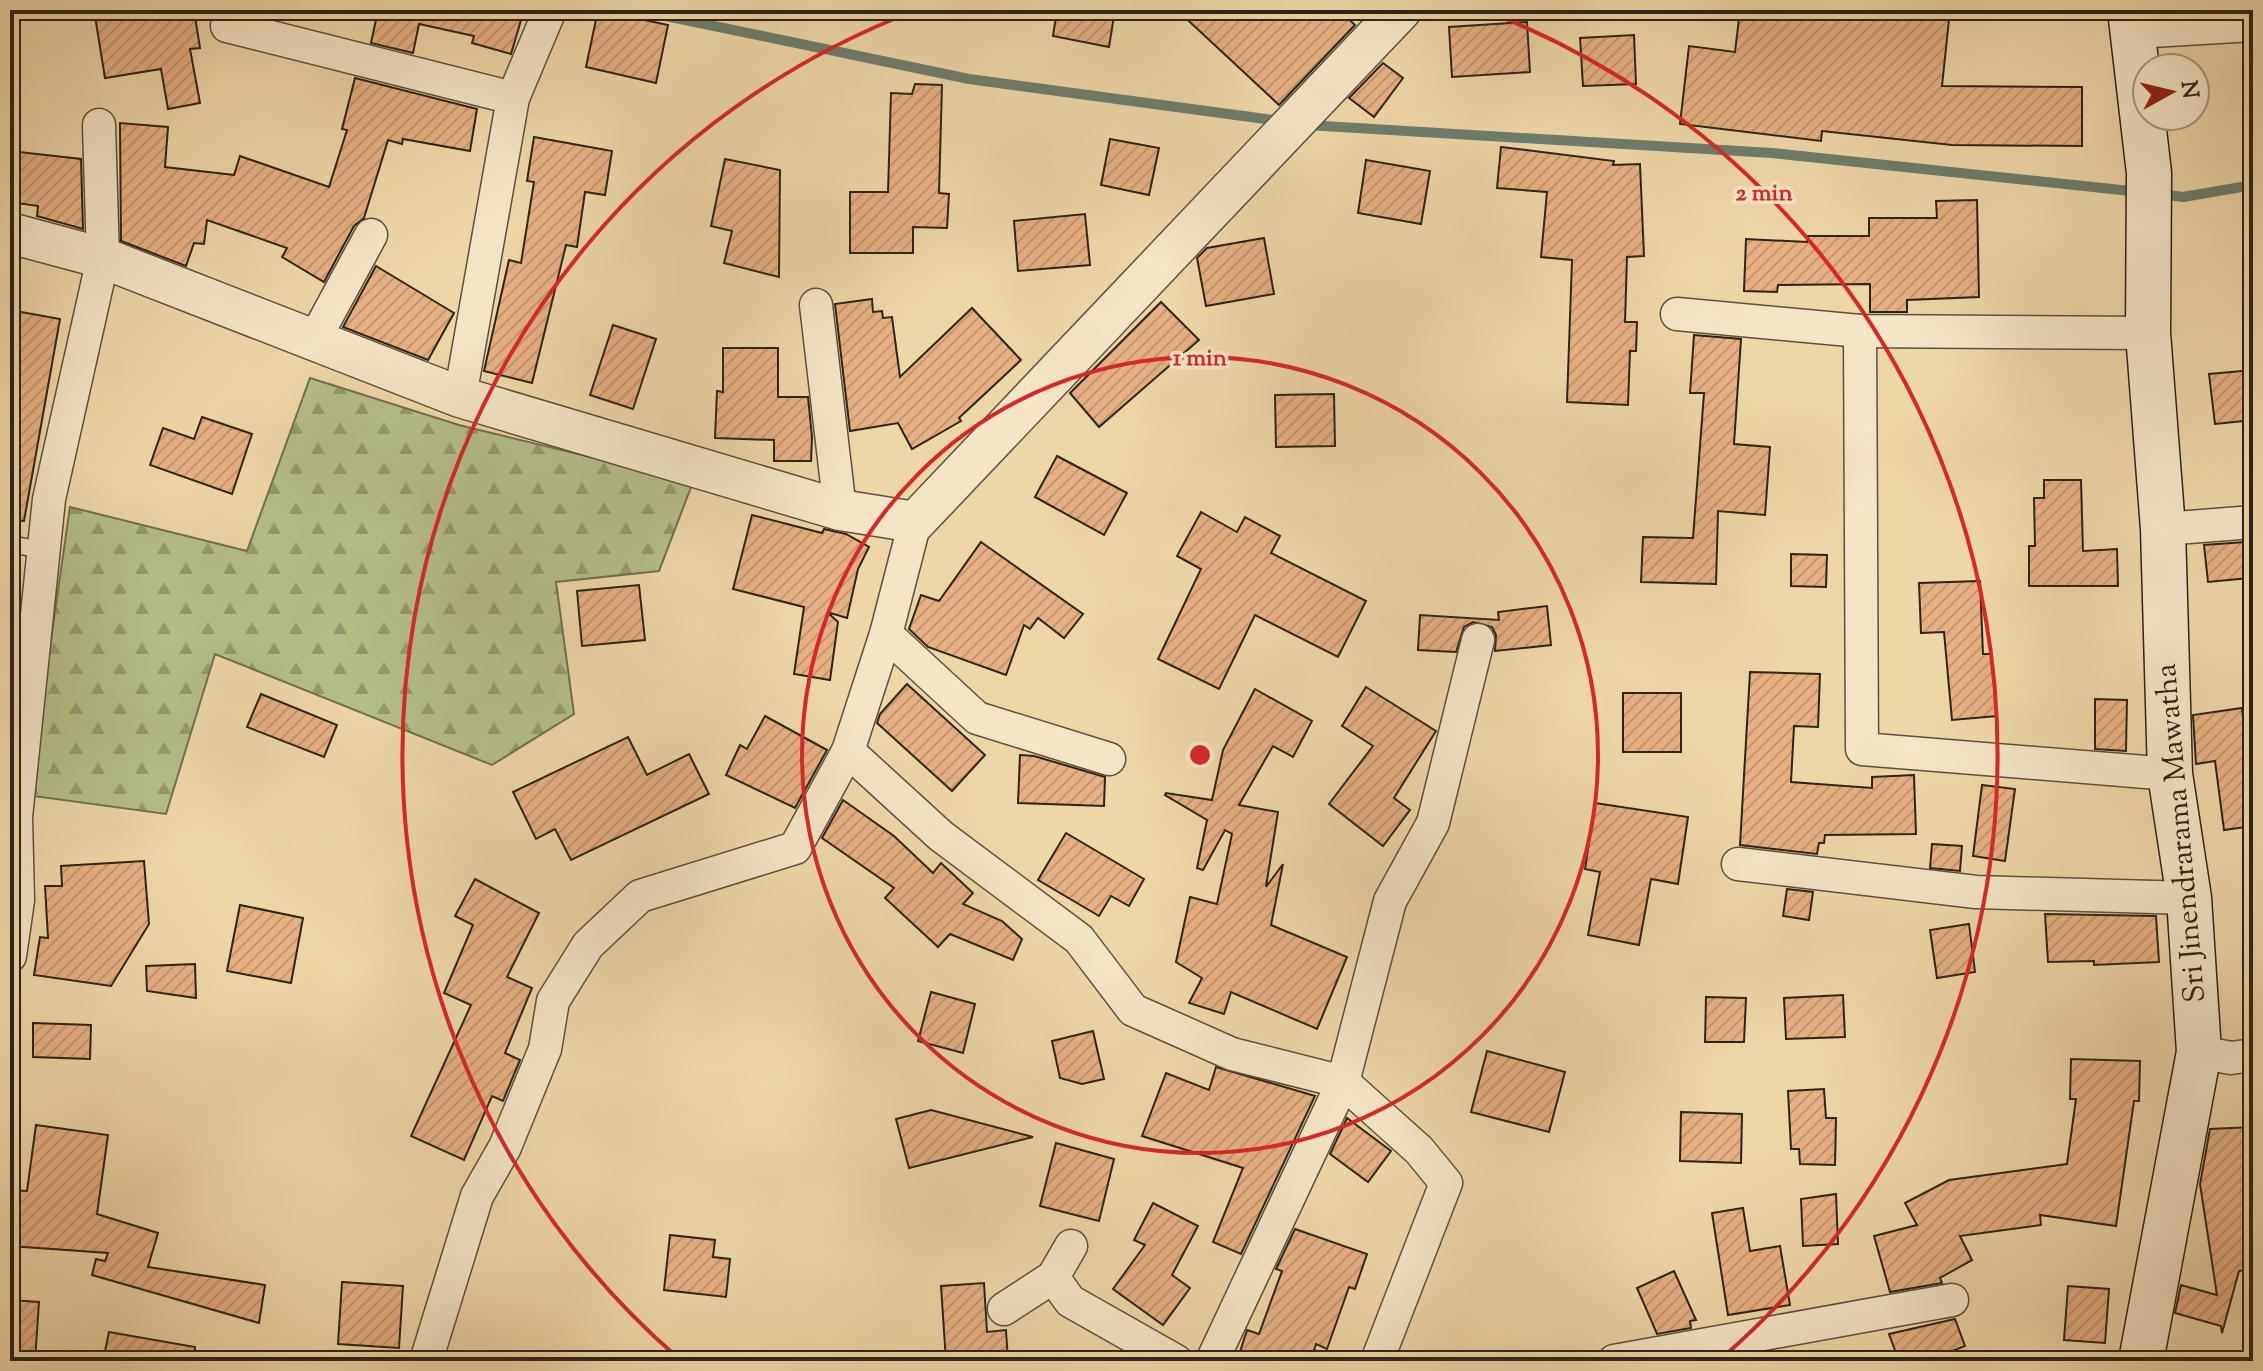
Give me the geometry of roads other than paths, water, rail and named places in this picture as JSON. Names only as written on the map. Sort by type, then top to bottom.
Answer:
[{"type":"main road","name":"Sri Jinendrarama Mawatha","points":[[2133,21],[2148,189],[2148,333],[2163,529],[2170,774],[2189,898],[2199,1052],[2141,1361]]},
{"type":"street","points":[[460,397],[513,98],[550,10]]},
{"type":"street","points":[[426,1361],[477,1196],[505,1147],[545,1049],[553,1001],[588,945],[640,896],[795,848],[848,751],[886,634],[915,522],[1401,10]]},
{"type":"street","points":[[2133,21],[2253,25]]},
{"type":"street","points":[[227,26],[513,98]]},
{"type":"street","points":[[10,956],[18,900],[16,817],[42,550],[49,499],[103,258],[99,125]]},
{"type":"street","points":[[10,233],[103,258],[460,397],[840,510],[915,522]]},
{"type":"street","points":[[313,342],[371,235]]},
{"type":"street","points":[[816,305],[840,510]]},
{"type":"street","points":[[1677,314],[1860,331],[2148,333]]},
{"type":"street","points":[[1860,331],[1862,749],[2170,774]]},
{"type":"street","points":[[2163,529],[2253,522]]},
{"type":"street","points":[[886,634],[977,718],[1109,759]]},
{"type":"street","points":[[1212,1361],[1343,1082],[1390,901],[1433,823],[1478,640]]},
{"type":"street","points":[[848,751],[941,836],[1079,939],[1133,1010],[1232,1054],[1343,1082],[1419,1150],[1446,1183],[1377,1361]]},
{"type":"street","points":[[1738,864],[1976,892],[2189,898]]},
{"type":"street","points":[[2199,1052],[2231,1058],[2253,1055]]},
{"type":"street","points":[[1004,1309],[1053,1277],[1071,1246]]},
{"type":"street","points":[[1053,1277],[1070,1301],[1176,1361]]},
{"type":"street","points":[[1614,1361],[1952,1300]]},
{"type":"lane","points":[[10,544],[42,550]]},
{"type":"waterway","points":[[637,10],[969,79],[1280,121]]},
{"type":"waterway","points":[[1307,125],[1772,153],[2140,192]]},
{"type":"waterway","points":[[2160,194],[2183,197],[2253,185]]}]
